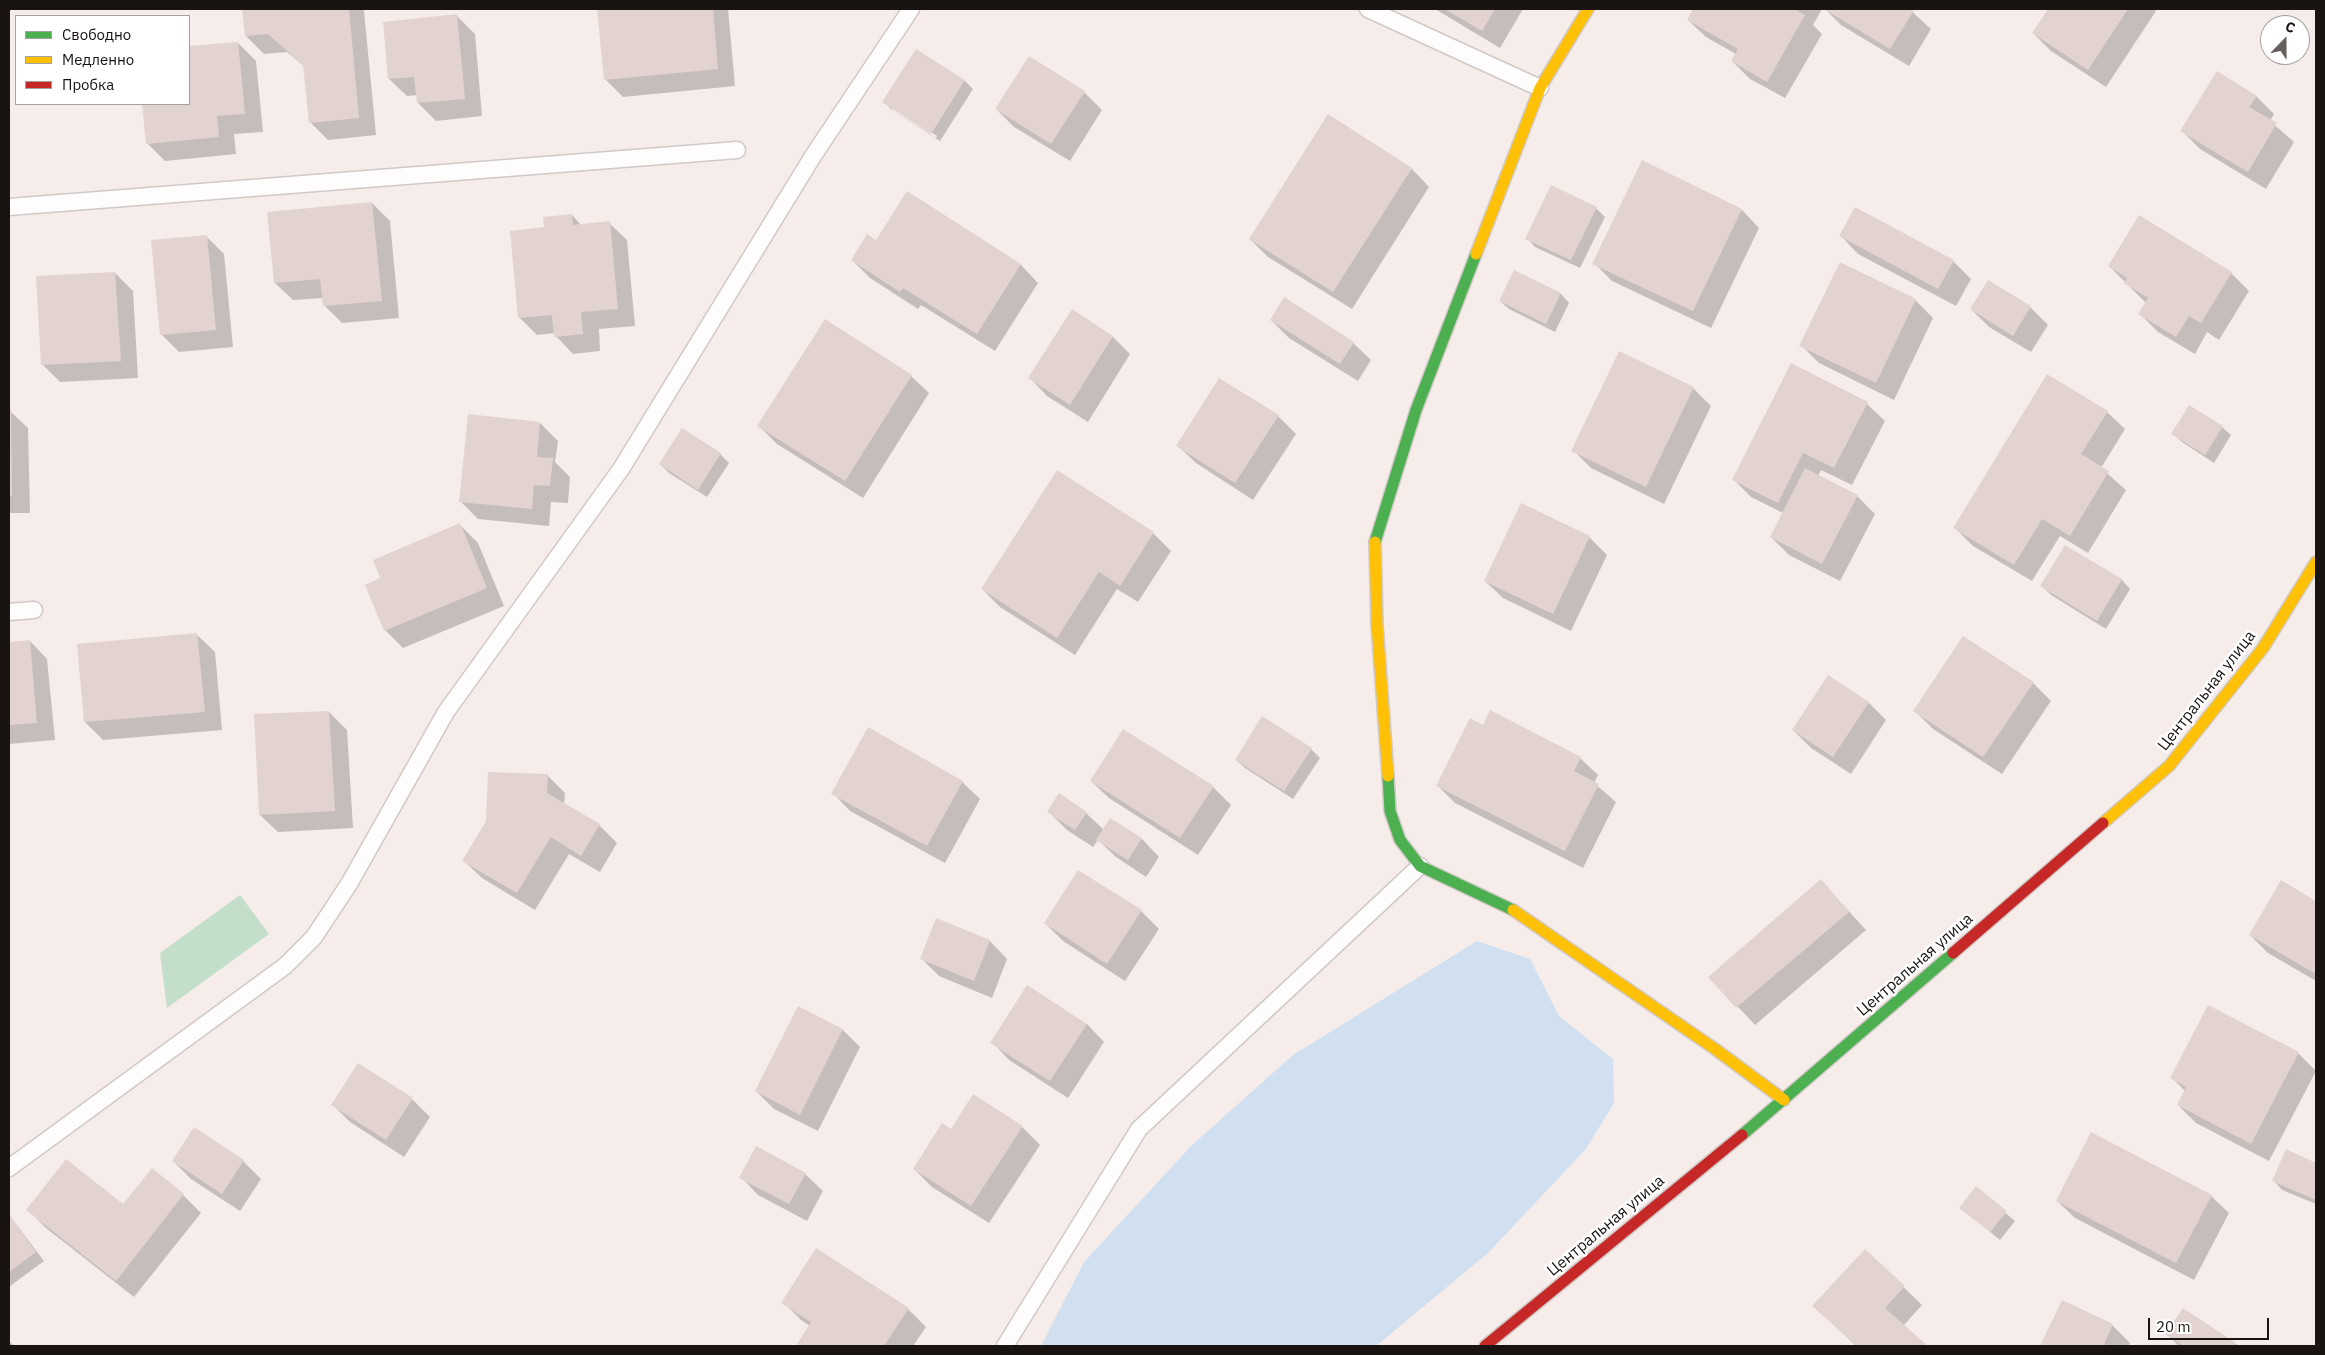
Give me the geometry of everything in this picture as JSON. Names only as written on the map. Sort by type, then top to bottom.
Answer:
[{"type":"street","points":[[1588,9],[1540,88],[1416,410],[1375,538],[1377,624],[1390,811],[1400,840],[1420,866],[1510,907],[1715,1049],[1784,1100]]},
{"type":"street","name":"Центральная улица","points":[[1485,1346],[1784,1100],[2169,766],[2263,648],[2316,562]]},
{"type":"lane","points":[[9,1168],[286,966],[314,937],[350,884],[446,712],[620,469],[813,156],[911,9]]},
{"type":"lane","points":[[1368,9],[1540,88]]},
{"type":"lane","points":[[9,207],[736,150]]},
{"type":"lane","points":[[9,612],[34,610]]},
{"type":"lane","points":[[1005,1346],[1139,1129],[1420,866]]},
{"type":"green space","points":[[240,895],[269,934],[167,1008],[160,953]]},
{"type":"water","points":[[1477,941],[1530,959],[1559,1016],[1613,1059],[1614,1103],[1586,1149],[1488,1253],[1376,1346],[1041,1346],[1084,1262],[1192,1145],[1293,1055]]},
{"type":"building","points":[[242,9],[349,9],[359,118],[309,123],[303,65],[268,34],[245,36]]},
{"type":"building","points":[[597,9],[713,9],[718,69],[604,80]]},
{"type":"building","points":[[1445,9],[1495,9],[1482,31]]},
{"type":"building","points":[[1693,9],[1794,9],[1805,15],[1767,82],[1731,61],[1738,49],[1687,20]]},
{"type":"building","points":[[1824,9],[1911,9],[1914,10],[1890,49]]},
{"type":"building","points":[[2048,9],[2128,9],[2088,70],[2032,33]]},
{"type":"building","points":[[457,14],[465,99],[417,103],[414,77],[388,79],[383,22]]},
{"type":"building","points":[[238,42],[245,114],[217,116],[219,137],[146,144],[142,105],[190,105],[190,46]]},
{"type":"building","points":[[916,49],[965,80],[931,134],[882,102]]},
{"type":"building","points":[[1029,56],[1085,91],[1051,144],[995,109]]},
{"type":"building","points":[[2217,71],[2257,96],[2249,107],[2277,123],[2248,172],[2180,131]]},
{"type":"building","points":[[1328,114],[1412,168],[1333,292],[1249,239]]},
{"type":"building","points":[[1642,160],[1742,209],[1693,311],[1592,264]]},
{"type":"building","points":[[1551,185],[1597,207],[1571,260],[1525,239]]},
{"type":"building","points":[[907,191],[1021,264],[977,334],[903,288],[900,292],[851,260],[867,234],[876,240]]},
{"type":"building","points":[[372,202],[382,301],[323,306],[320,279],[274,283],[267,212]]},
{"type":"building","points":[[1855,207],[1954,260],[1938,289],[1839,236]]},
{"type":"building","points":[[572,214],[573,225],[610,221],[618,309],[581,312],[583,334],[554,337],[552,315],[518,318],[510,231],[544,227],[543,217]]},
{"type":"building","points":[[2139,215],[2232,272],[2201,323],[2189,316],[2176,337],[2138,314],[2148,298],[2124,283],[2127,278],[2108,266]]},
{"type":"building","points":[[207,235],[216,330],[160,335],[151,240]]},
{"type":"building","points":[[1840,262],[1916,299],[1876,383],[1799,346]]},
{"type":"building","points":[[1514,270],[1561,293],[1546,324],[1499,301]]},
{"type":"building","points":[[115,272],[121,361],[41,365],[36,276]]},
{"type":"building","points":[[1988,280],[2031,306],[2013,336],[1970,309]]},
{"type":"building","points":[[1284,297],[1354,342],[1340,364],[1270,320]]},
{"type":"building","points":[[1072,309],[1113,336],[1070,405],[1028,378]]},
{"type":"building","points":[[825,319],[912,375],[845,481],[757,426]]},
{"type":"building","points":[[1619,351],[1694,387],[1646,487],[1571,451]]},
{"type":"building","points":[[1791,363],[1868,402],[1834,468],[1803,453],[1778,503],[1732,480]]},
{"type":"building","points":[[2047,374],[2108,411],[2081,454],[2109,471],[2070,536],[2042,519],[2014,565],[1953,528]]},
{"type":"building","points":[[1219,378],[1279,415],[1235,483],[1176,446]]},
{"type":"building","points":[[2189,405],[2223,426],[2205,455],[2171,434]]},
{"type":"building","points":[[9,409],[11,409],[12,496],[9,496]]},
{"type":"building","points":[[468,414],[540,422],[537,457],[553,458],[550,486],[534,485],[532,509],[459,502]]},
{"type":"building","points":[[682,428],[721,453],[698,490],[659,464]]},
{"type":"building","points":[[1805,468],[1858,495],[1822,564],[1770,537]]},
{"type":"building","points":[[1057,470],[1154,532],[1120,586],[1099,572],[1057,638],[981,589]]},
{"type":"building","points":[[1521,503],[1590,536],[1553,614],[1484,581]]},
{"type":"building","points":[[460,523],[487,588],[384,631],[365,585],[380,578],[373,560]]},
{"type":"building","points":[[2065,545],[2122,579],[2097,621],[2040,586]]},
{"type":"building","points":[[197,633],[205,712],[84,722],[77,644]]},
{"type":"building","points":[[1963,636],[2034,682],[1983,757],[1913,711]]},
{"type":"building","points":[[30,640],[37,723],[9,725],[9,642]]},
{"type":"building","points":[[1828,675],[1869,702],[1833,757],[1792,730]]},
{"type":"building","points":[[1490,710],[1581,757],[1574,771],[1599,784],[1565,851],[1436,786],[1470,718],[1483,725]]},
{"type":"building","points":[[329,711],[335,811],[259,815],[254,714]]},
{"type":"building","points":[[1262,716],[1312,748],[1284,791],[1235,760]]},
{"type":"building","points":[[868,727],[963,781],[927,846],[831,794]]},
{"type":"building","points":[[1123,729],[1214,786],[1180,838],[1090,781]]},
{"type":"building","points":[[488,772],[548,774],[547,793],[600,824],[581,856],[551,837],[517,893],[462,861],[486,821]]},
{"type":"building","points":[[1059,793],[1087,812],[1075,830],[1047,812]]},
{"type":"building","points":[[1110,818],[1142,838],[1128,860],[1096,840]]},
{"type":"building","points":[[1078,870],[1142,910],[1107,964],[1044,923]]},
{"type":"building","points":[[1821,879],[1849,912],[1736,1008],[1708,977]]},
{"type":"building","points":[[2281,880],[2316,901],[2316,974],[2249,935]]},
{"type":"building","points":[[936,918],[990,940],[974,981],[920,959]]},
{"type":"building","points":[[1027,985],[1087,1024],[1050,1081],[990,1043]]},
{"type":"building","points":[[2208,1005],[2299,1052],[2251,1144],[2177,1105],[2186,1087],[2170,1078]]},
{"type":"building","points":[[798,1006],[843,1029],[800,1115],[755,1091]]},
{"type":"building","points":[[358,1063],[413,1098],[386,1140],[331,1105]]},
{"type":"building","points":[[973,1094],[1023,1126],[971,1206],[913,1169],[942,1123],[951,1129]]},
{"type":"building","points":[[194,1127],[244,1160],[222,1194],[172,1161]]},
{"type":"building","points":[[2091,1132],[2212,1195],[2176,1263],[2056,1201]]},
{"type":"building","points":[[756,1146],[806,1173],[789,1204],[739,1178]]},
{"type":"building","points":[[2286,1149],[2316,1163],[2316,1200],[2272,1181]]},
{"type":"building","points":[[66,1159],[123,1204],[152,1168],[184,1194],[116,1281],[26,1210]]},
{"type":"building","points":[[1976,1186],[2007,1211],[1990,1232],[1959,1208]]},
{"type":"building","points":[[9,1215],[36,1252],[9,1272]]},
{"type":"building","points":[[816,1248],[909,1308],[884,1346],[800,1346],[797,1344],[811,1322],[781,1303]]},
{"type":"building","points":[[1865,1249],[1905,1286],[1885,1308],[1928,1346],[1857,1346],[1812,1306]]},
{"type":"building","points":[[2062,1300],[2113,1324],[2104,1344],[2108,1346],[2040,1346]]},
{"type":"building","points":[[2183,1308],[2236,1343],[2234,1346],[2184,1346],[2165,1334]]},
{"type":"traffic: fast","points":[[1375,542],[1416,410],[1476,254]]},
{"type":"traffic: fast","points":[[1388,776],[1390,811],[1400,840],[1420,866],[1513,910]]},
{"type":"traffic: fast","points":[[1742,1135],[1953,953]]},
{"type":"traffic: slow","points":[[1476,254],[1540,88],[1588,9]]},
{"type":"traffic: slow","points":[[1375,542],[1377,624],[1388,776]]},
{"type":"traffic: slow","points":[[2103,823],[2169,766],[2263,648],[2316,562]]},
{"type":"traffic: slow","points":[[1513,910],[1715,1049],[1784,1100]]},
{"type":"traffic: jam","points":[[1953,953],[2103,823]]},
{"type":"traffic: jam","points":[[1485,1346],[1742,1135]]}]
